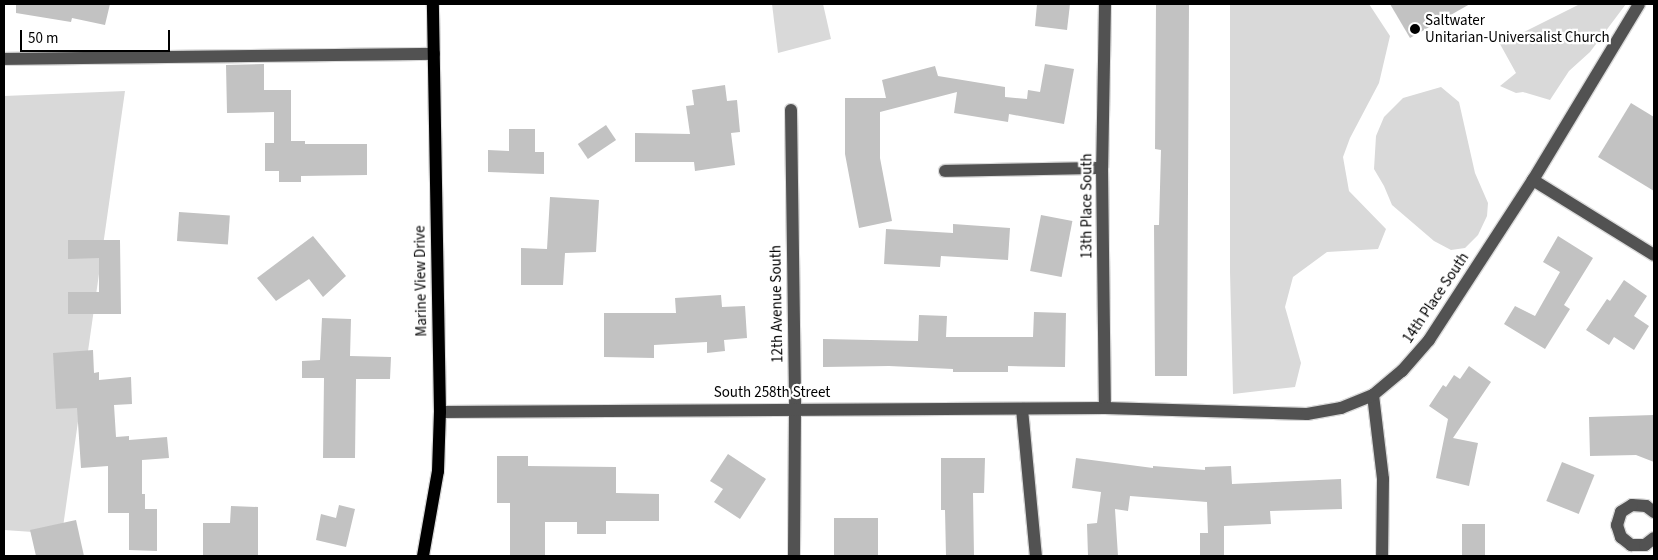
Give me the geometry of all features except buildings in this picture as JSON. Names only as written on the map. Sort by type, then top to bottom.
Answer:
[{"type":"main road","name":"Marine View Drive","points":[[423,556],[438,471],[440,412],[433,4]]},
{"type":"street","name":"13th Place South","points":[[1105,4],[1102,168],[1106,408]]},
{"type":"street","name":"14th Place South","points":[[1106,408],[1307,414],[1341,408],[1374,395],[1402,371],[1429,340],[1533,180],[1639,4]]},
{"type":"street","points":[[4,59],[434,54]]},
{"type":"street","name":"12th Avenue South","points":[[791,110],[795,409],[794,556]]},
{"type":"street","points":[[945,170],[1102,168]]},
{"type":"street","points":[[1533,180],[1654,255]]},
{"type":"street","points":[[1374,395],[1383,479],[1382,556]]},
{"type":"street","name":"South 258th Street","points":[[440,412],[1106,408]]},
{"type":"street","points":[[1022,409],[1036,556]]},
{"type":"street","points":[[1654,512],[1646,506],[1632,505],[1622,512],[1618,518],[1617,525],[1621,537],[1638,551],[1654,538]]},
{"type":"shaded area","points":[[772,4],[823,4],[831,39],[778,53]]},
{"type":"shaded area","points":[[1230,4],[1369,4],[1390,36],[1379,83],[1350,138],[1343,157],[1349,191],[1386,229],[1378,249],[1327,252],[1293,277],[1285,307],[1301,363],[1295,387],[1233,394],[1230,272]]},
{"type":"shaded area","points":[[1580,4],[1626,4],[1590,52],[1569,71],[1550,100],[1523,92],[1516,93],[1500,86],[1516,73],[1500,44]]},
{"type":"shaded area","points":[[1441,87],[1459,102],[1475,173],[1488,203],[1487,216],[1478,235],[1465,248],[1451,250],[1434,241],[1392,205],[1374,169],[1376,136],[1384,117],[1403,98]]},
{"type":"shaded area","points":[[125,91],[62,534],[4,530],[4,96]]},
{"type":"place","name":"Saltwater Unitarian-Universalist Church","points":[[1415,29]]}]
